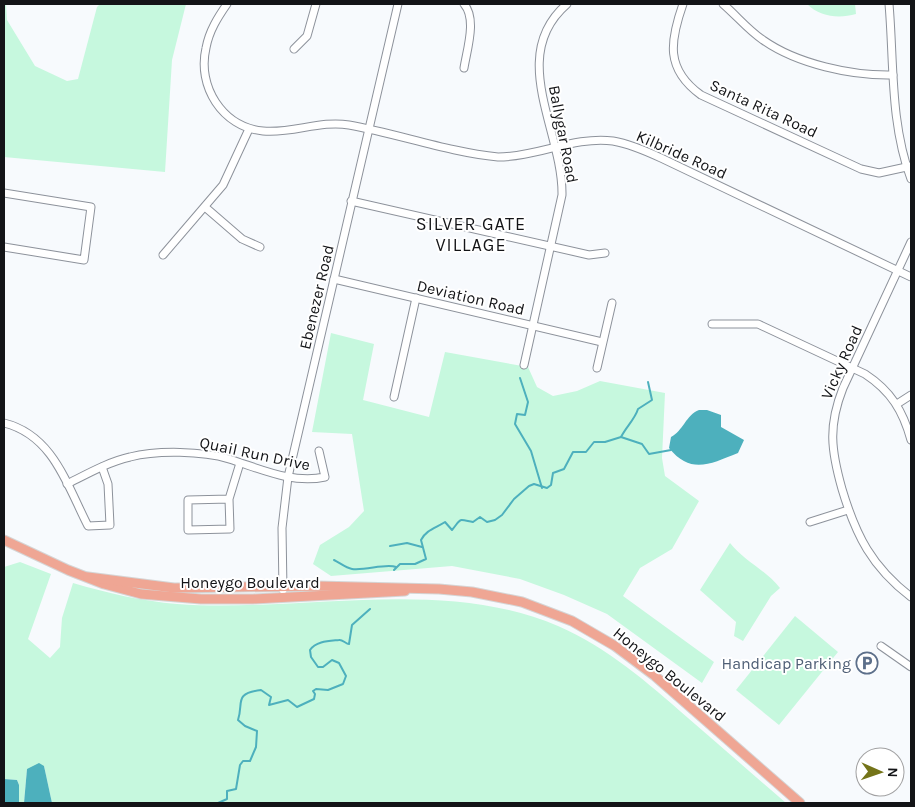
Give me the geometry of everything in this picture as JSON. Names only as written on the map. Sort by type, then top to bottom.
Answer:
[{"type":"main road","name":"Honeygo Boulevard","points":[[4,540],[35,556],[125,590],[178,598],[283,598],[391,593],[414,589]]},
{"type":"main road","name":"Honeygo Boulevard","points":[[88,577],[174,588],[390,586],[414,589],[456,590],[515,600],[563,617],[591,631],[655,676],[800,803]]},
{"type":"street","points":[[163,255],[205,208],[230,172],[249,129],[230,119],[218,106],[204,74],[204,58],[208,37],[228,4]]},
{"type":"street","points":[[294,49],[308,36],[316,4]]},
{"type":"street","name":"Ebenezer Road","points":[[283,598],[282,528],[288,477],[398,4]]},
{"type":"street","points":[[464,68],[470,23],[469,12],[465,4]]},
{"type":"street","name":"Ballygar Road","points":[[524,365],[562,195],[539,78],[538,53],[547,28],[567,4]]},
{"type":"street","name":"Santa Rita Road","points":[[683,4],[673,33],[672,54],[680,74],[701,95],[861,169],[879,173],[909,167]]},
{"type":"street","points":[[723,4],[752,32],[774,47],[846,72],[893,75]]},
{"type":"street","points":[[889,4],[895,112],[911,179]]},
{"type":"street","name":"Kilbride Road","points":[[249,129],[276,132],[339,124],[488,156],[509,157],[601,140],[632,146],[911,277]]},
{"type":"street","points":[[4,193],[91,207],[84,260],[4,247]]},
{"type":"street","points":[[351,202],[589,256],[605,252]]},
{"type":"street","points":[[205,208],[242,239],[260,247]]},
{"type":"street","name":"Vicky Road","points":[[911,242],[851,368],[834,410],[832,431],[835,464],[848,510],[858,535],[869,555],[889,578],[911,597]]},
{"type":"street","name":"Deviation Road","points":[[334,279],[602,342]]},
{"type":"street","points":[[394,398],[416,298]]},
{"type":"street","points":[[597,368],[612,303]]},
{"type":"street","points":[[712,324],[758,324],[851,368],[880,385],[897,404],[911,440]]},
{"type":"street","points":[[897,404],[911,395]]},
{"type":"street","points":[[4,423],[19,427],[40,441],[54,458],[88,526],[110,524],[108,484],[102,467]]},
{"type":"street","name":"Quail Run Drive","points":[[67,484],[102,467],[129,457],[151,454],[208,455],[309,481],[325,477],[319,451]]},
{"type":"street","points":[[229,499],[188,500],[188,530],[230,529],[229,499],[240,463]]},
{"type":"street","points":[[810,522],[848,510]]},
{"type":"street","points":[[881,646],[911,667]]},
{"type":"green space","points":[[4,4],[6,4],[7,20],[35,66],[67,81],[78,79],[97,7],[100,4],[186,4],[172,60],[165,172],[4,157]]},
{"type":"green space","points":[[807,4],[855,4],[856,14],[830,16],[818,12]]},
{"type":"green space","points":[[331,333],[374,344],[363,400],[429,417],[445,352],[528,367],[537,387],[553,396],[577,391],[600,381],[665,393],[662,458],[665,476],[699,501],[672,549],[640,568],[623,596],[714,662],[702,683],[607,614],[564,595],[520,579],[452,566],[331,576],[313,564],[320,545],[349,527],[364,511],[352,434],[312,432]]},
{"type":"green space","points":[[730,543],[780,588],[771,596],[743,641],[734,636],[736,622],[700,590]]},
{"type":"green space","points":[[20,562],[51,574],[28,639],[50,658],[60,647],[62,618],[73,583],[125,596],[177,604],[224,605],[419,599],[467,603],[513,611],[558,626],[610,655],[657,692],[786,803],[52,803],[44,766],[27,769],[24,803],[19,803],[19,785],[17,780],[4,779],[4,567]]},
{"type":"green space","points":[[795,616],[838,652],[779,725],[736,690]]},
{"type":"water","points":[[699,410],[707,410],[721,415],[721,427],[744,440],[738,453],[701,465],[685,462],[669,448],[671,437],[679,431],[691,415]]},
{"type":"water","points":[[39,763],[44,766],[52,803],[24,803],[27,769]]},
{"type":"water","points":[[4,779],[17,780],[19,785],[19,803],[4,803]]},
{"type":"waterway","points":[[520,378],[528,402],[525,415],[517,414],[515,424],[531,451],[542,488]]},
{"type":"waterway","points":[[621,437],[638,409],[652,400],[648,382]]},
{"type":"waterway","points":[[394,570],[400,564],[415,564],[426,559],[421,540],[426,534],[445,522],[452,530],[460,520],[473,522],[480,517],[487,522],[495,520],[529,486],[534,484],[547,488],[551,485],[553,473],[564,469],[573,452],[586,452],[594,442],[605,442],[621,437],[642,444],[649,454],[671,450]]},
{"type":"waterway","points":[[390,546],[407,543],[422,547]]},
{"type":"waterway","points":[[334,560],[352,569],[396,567]]},
{"type":"waterway","points":[[218,803],[227,799],[227,791],[236,789],[240,765],[243,761],[250,761],[256,747],[257,731],[245,726],[238,720],[243,697],[246,694],[261,690],[271,697],[269,705],[288,700],[297,707],[314,699],[315,694],[313,691],[316,689],[328,690],[343,684],[346,676],[339,663],[332,660],[323,667],[318,667],[311,657],[310,650],[319,643],[327,641],[340,640],[349,644],[352,625],[370,609]]},
{"type":"place","name":"Handicap Parking","points":[[867,663]]},
{"type":"district","name":"SILVER GATE VILLAGE","points":[[471,234]]}]
